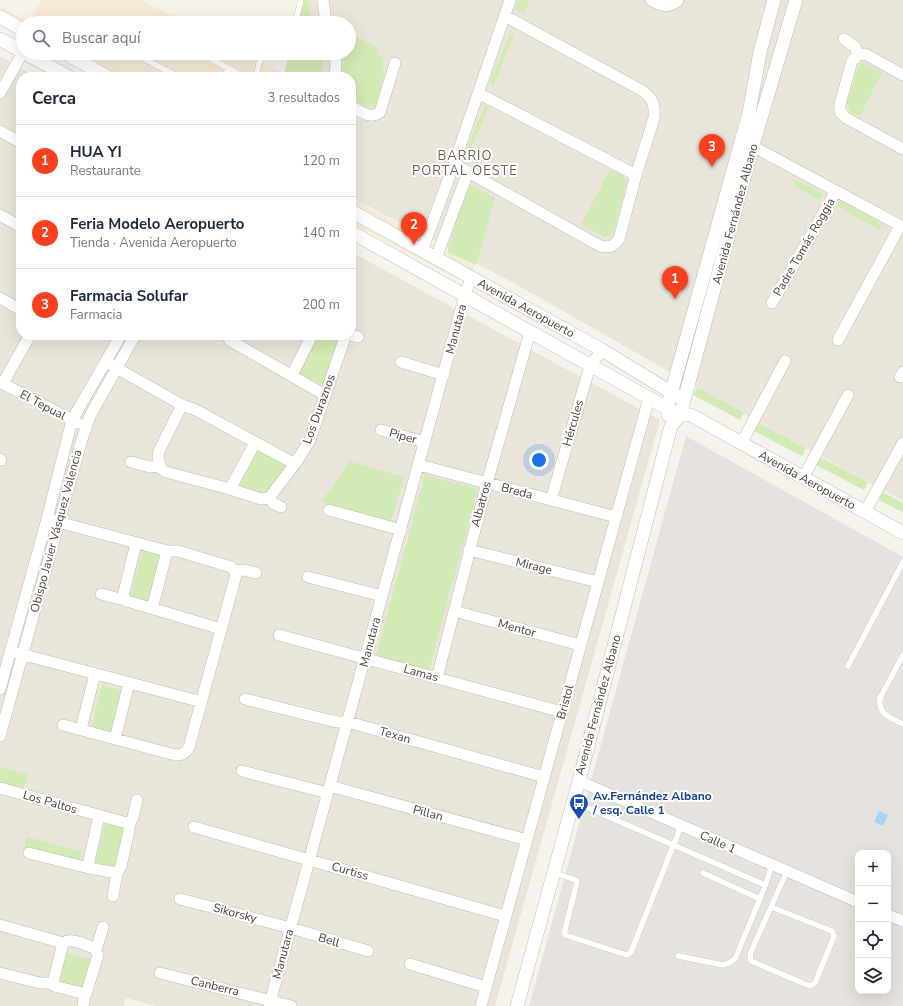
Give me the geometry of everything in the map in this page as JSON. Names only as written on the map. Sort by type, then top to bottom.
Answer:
[{"type":"street","points":[[323,0],[325,16]]},
{"type":"street","points":[[422,251],[454,164],[510,0]]},
{"type":"street","points":[[651,0],[666,6],[674,4],[678,0]]},
{"type":"street","name":"Avenida Fernández Albano","points":[[517,1006],[579,781],[671,426],[667,408],[671,391],[754,91],[762,42],[774,0]]},
{"type":"street","name":"Avenida Fernández Albano","points":[[671,426],[686,415],[684,402],[753,145],[796,0]]},
{"type":"street","points":[[454,164],[600,246],[608,248],[615,244],[619,239],[636,175],[654,118],[655,110],[649,95],[505,16]]},
{"type":"street","points":[[0,17],[16,26]]},
{"type":"street","points":[[0,38],[16,47]]},
{"type":"street","points":[[844,39],[854,47],[858,54]]},
{"type":"street","points":[[903,75],[865,54],[858,54],[852,61],[840,104],[840,112],[846,118],[903,149]]},
{"type":"street","points":[[0,93],[19,60]]},
{"type":"street","points":[[38,60],[59,72]]},
{"type":"street","points":[[78,60],[99,72]]},
{"type":"street","points":[[335,60],[335,72]]},
{"type":"street","points":[[356,108],[371,116],[377,115],[380,112],[395,63]]},
{"type":"street","points":[[478,93],[636,175]]},
{"type":"street","points":[[0,131],[16,140]]},
{"type":"street","points":[[741,140],[753,145],[902,227],[838,340]]},
{"type":"street","points":[[436,258],[468,172]]},
{"type":"street","name":"Padre Tomás Roggia","points":[[772,303],[836,191]]},
{"type":"street","name":"Avenida Aeropuerto","points":[[356,214],[602,350],[671,391],[684,402]]},
{"type":"street","points":[[0,215],[16,224]]},
{"type":"street","name":"Avenida Aeropuerto","points":[[356,235],[667,408],[686,415],[741,444],[903,533]]},
{"type":"street","name":"Manutara","points":[[270,1003],[465,295],[471,278]]},
{"type":"street","points":[[0,298],[16,307]]},
{"type":"street","name":"Albatros","points":[[437,678],[487,483],[530,332]]},
{"type":"street","points":[[1,382],[27,340]]},
{"type":"street","name":"Obispo Javier Vásquez Valencia","points":[[0,689],[72,420],[118,340]]},
{"type":"street","name":"Obispo Javier Vásquez Valencia","points":[[0,736],[85,427],[132,340]]},
{"type":"street","points":[[230,340],[325,395]]},
{"type":"street","points":[[292,375],[310,340]]},
{"type":"street","name":"Los Duraznos","points":[[269,498],[295,464],[310,440],[344,340]]},
{"type":"street","name":"Hércules","points":[[551,500],[590,366],[602,350]]},
{"type":"street","points":[[741,444],[785,360]]},
{"type":"street","points":[[106,362],[295,464]]},
{"type":"street","points":[[401,362],[444,375]]},
{"type":"street","name":"El Tepual","points":[[1,382],[85,427]]},
{"type":"street","points":[[804,478],[848,395]]},
{"type":"street","name":"Bristol","points":[[481,1006],[649,398]]},
{"type":"street","points":[[182,404],[159,452],[159,466],[161,469],[166,472],[230,488],[261,499],[269,498],[274,504],[281,507]]},
{"type":"street","name":"Piper","points":[[381,430],[425,442]]},
{"type":"street","points":[[230,488],[255,443]]},
{"type":"street","points":[[865,512],[903,443]]},
{"type":"street","points":[[131,462],[150,467],[159,466]]},
{"type":"street","name":"Breda","points":[[419,465],[616,517]]},
{"type":"street","points":[[329,510],[401,530]]},
{"type":"street","points":[[46,519],[167,551],[178,551],[231,567],[235,571],[236,575],[202,702],[189,747],[185,753],[180,755],[175,754],[63,725]]},
{"type":"street","points":[[124,599],[123,596],[136,543]]},
{"type":"street","name":"Mirage","points":[[469,550],[598,582]]},
{"type":"street","points":[[152,609],[167,551]]},
{"type":"street","points":[[235,571],[244,570],[256,573]]},
{"type":"street","points":[[308,577],[382,596]]},
{"type":"street","points":[[102,594],[124,599],[152,609],[221,629]]},
{"type":"street","name":"Mentor","points":[[454,611],[580,645]]},
{"type":"street","name":"Lamas","points":[[279,635],[562,712]]},
{"type":"street","points":[[11,651],[129,684],[202,702]]},
{"type":"street","points":[[81,729],[95,674]]},
{"type":"street","points":[[115,739],[129,684]]},
{"type":"street","name":"Texan","points":[[245,699],[328,720],[348,722],[544,777]]},
{"type":"street","name":"Pillan","points":[[242,770],[329,789],[527,840]]},
{"type":"street","name":"Calle 1","points":[[579,781],[855,901]]},
{"type":"street","name":"Los Paltos","points":[[0,788],[123,822],[128,826]]},
{"type":"street","points":[[113,896],[117,873],[121,866],[129,831],[128,826],[133,817],[137,800]]},
{"type":"street","points":[[89,868],[88,865],[99,816]]},
{"type":"street","name":"Curtiss","points":[[194,827],[506,916]]},
{"type":"street","points":[[29,853],[89,868],[117,873]]},
{"type":"street","name":"Sikorsky","points":[[180,899],[290,928]]},
{"type":"street","points":[[891,916],[903,921]]},
{"type":"street","points":[[0,925],[63,943],[66,941],[73,941],[96,950]]},
{"type":"street","points":[[83,1006],[85,994],[87,992],[98,955],[96,950],[103,927]]},
{"type":"street","name":"Bell","points":[[290,928],[368,951]]},
{"type":"street","points":[[53,984],[63,943]]},
{"type":"street","points":[[410,964],[486,987]]},
{"type":"street","name":"Canberra","points":[[160,972],[270,1003],[291,1006]]},
{"type":"street","points":[[0,973],[40,983],[53,984],[54,986],[85,994]]},
{"type":"lane","points":[[297,16],[301,0]]},
{"type":"lane","points":[[147,60],[170,72]]},
{"type":"lane","points":[[213,60],[235,72]]},
{"type":"lane","points":[[257,72],[261,60]]},
{"type":"lane","points":[[848,666],[903,562]]},
{"type":"lane","points":[[903,655],[880,698],[879,705],[882,712],[903,724]]},
{"type":"lane","points":[[586,807],[766,885]]},
{"type":"lane","points":[[554,873],[576,880],[577,882],[565,935],[624,955],[628,955],[631,952],[681,826]]},
{"type":"lane","points":[[678,956],[723,965],[735,959],[766,885],[772,865]]},
{"type":"lane","points":[[771,907],[832,931],[834,936],[815,983],[810,986],[751,961],[750,954],[787,871]]},
{"type":"lane","points":[[704,873],[760,899]]},
{"type":"shaded area","points":[[42,0],[141,0],[172,16],[33,16]]},
{"type":"shaded area","points":[[304,0],[903,0],[903,501],[773,430],[508,280],[356,200],[356,72],[284,72],[287,60],[356,60],[356,16],[300,16]]},
{"type":"shaded area","points":[[0,6],[18,16],[16,16],[16,33],[0,24]]},
{"type":"shaded area","points":[[0,56],[28,72],[16,72],[16,340],[356,340],[356,255],[660,420],[495,1006],[156,1006],[126,998],[124,1006],[0,1006]]},
{"type":"shaded area","points":[[65,60],[259,60],[282,72],[87,72]]},
{"type":"shaded area","points":[[356,201],[475,267],[468,284],[356,226]]},
{"type":"shaded area","points":[[686,436],[903,557],[903,1006],[529,1006]]},
{"type":"green space","points":[[304,0],[307,0],[311,16],[300,16]]},
{"type":"green space","points":[[519,0],[530,0],[524,13],[515,9]]},
{"type":"green space","points":[[510,34],[514,36],[493,86],[490,81]]},
{"type":"green space","points":[[356,37],[378,48],[376,54],[384,58],[382,65],[384,73],[376,106],[371,108],[356,103],[356,72],[342,72],[343,60],[356,60]]},
{"type":"green space","points":[[288,60],[322,60],[323,65],[321,72],[284,72]]},
{"type":"green space","points":[[862,62],[882,72],[860,116],[850,111],[847,102],[858,68]]},
{"type":"green space","points":[[485,105],[489,107],[468,157],[465,153]]},
{"type":"green space","points":[[610,170],[623,175],[627,182],[613,234],[605,237],[581,224]]},
{"type":"green space","points":[[796,180],[823,194],[820,200],[793,185]]},
{"type":"green space","points":[[467,183],[495,198],[476,265],[447,252]]},
{"type":"green space","points":[[840,200],[882,224],[879,230],[837,206]]},
{"type":"green space","points":[[314,340],[339,340],[324,385],[297,373]]},
{"type":"green space","points":[[697,387],[744,413],[740,420],[693,395]]},
{"type":"green space","points":[[759,423],[806,448],[802,456],[754,431]]},
{"type":"green space","points":[[263,449],[285,463],[286,471],[269,493],[262,496],[241,488],[237,481],[253,452]]},
{"type":"green space","points":[[820,457],[868,482],[864,490],[816,465]]},
{"type":"green space","points":[[348,461],[404,477],[391,522],[321,502],[346,467]]},
{"type":"green space","points":[[425,475],[478,489],[429,670],[376,656]]},
{"type":"green space","points":[[883,492],[903,503],[903,512],[879,500]]},
{"type":"green space","points":[[143,549],[161,555],[149,602],[130,595]]},
{"type":"green space","points":[[102,685],[122,690],[112,735],[91,730]]},
{"type":"green space","points":[[0,767],[28,775],[23,790],[0,783]]},
{"type":"green space","points":[[105,822],[125,827],[116,867],[95,862]]},
{"type":"green space","points":[[27,837],[82,852],[79,863],[24,848]]},
{"type":"green space","points":[[67,953],[92,960],[84,990],[58,983]]},
{"type":"water","points":[[879,811],[888,815],[883,826],[874,822]]},
{"type":"place","name":"Farmacia Solufar","points":[[712,167]]},
{"type":"place","name":"Feria Modelo Aeropuerto","points":[[414,245]]},
{"type":"place","name":"HUA YI","points":[[675,299]]},
{"type":"place","name":"Av.Fernández Albano / esq. Calle 1","points":[[579,820]]},
{"type":"district","name":"BARRIO PORTAL OESTE","points":[[465,162]]}]
